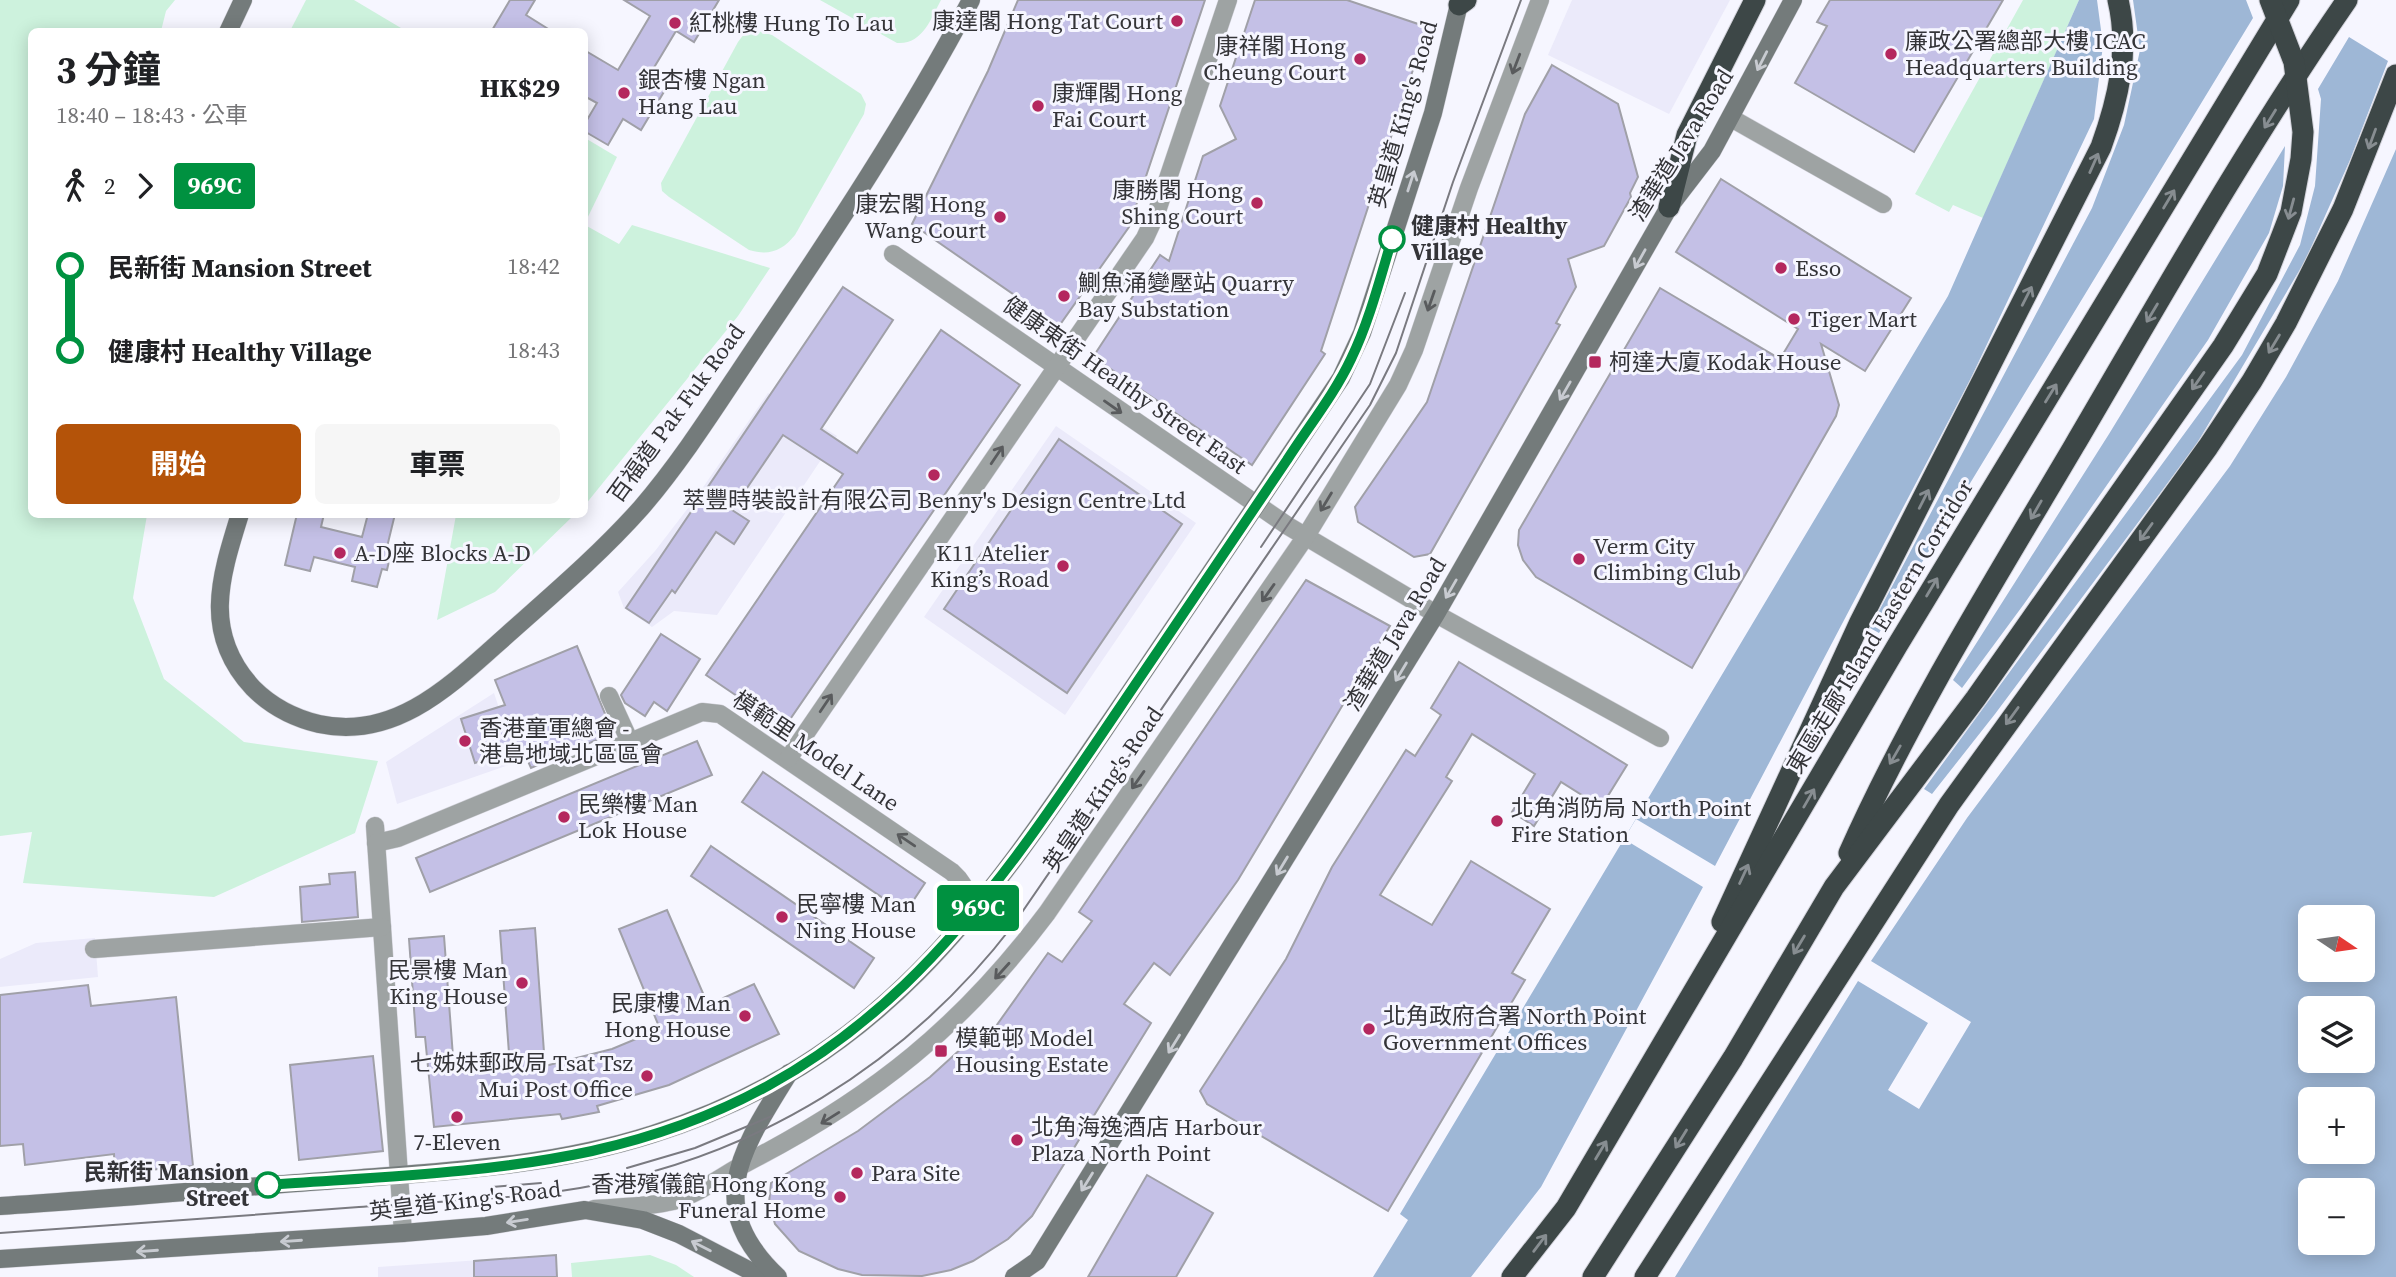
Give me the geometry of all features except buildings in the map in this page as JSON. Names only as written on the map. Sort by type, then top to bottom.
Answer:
[{"type":"highway","points":[[1669,207],[1687,135],[1755,0]]},
{"type":"highway","points":[[1674,1026],[1860,622],[2101,147],[2121,75],[2122,27],[2118,0]]},
{"type":"highway","points":[[1593,1277],[1732,1058],[1834,887],[1976,698],[2223,346],[2267,274],[2291,212],[2303,132],[2294,62],[2270,0]]},
{"type":"highway","name":"東區走廊 Island Eastern Corridor","points":[[1512,1277],[1566,1208],[1897,646],[2289,0]]},
{"type":"highway","points":[[1834,887],[1884,773],[1955,649],[2155,307],[2258,137],[2347,0]]},
{"type":"highway","points":[[1645,1277],[1949,805],[2208,447],[2252,381],[2286,323],[2331,234],[2365,160],[2396,75]]},
{"type":"main road","points":[[230,28],[243,0]]},
{"type":"main road","name":"百福道 Pak Fuk Road","points":[[239,518],[222,572],[220,621],[233,660],[258,693],[295,716],[324,725],[352,727],[397,717],[439,693],[571,579],[617,534],[662,482],[849,211],[910,111],[971,0]]},
{"type":"main road","name":"渣華道 Java Road","points":[[1014,1277],[1037,1261],[1436,614],[1669,207],[1712,151],[1793,0]]},
{"type":"main road","name":"英皇道 King's Road","points":[[0,1206],[400,1175],[538,1161],[632,1141],[691,1121],[790,1072],[837,1042],[885,1005],[958,931],[1008,870],[1257,505],[1352,359],[1433,113],[1458,1]]},
{"type":"main road","points":[[778,1277],[758,1256],[738,1220],[734,1200],[740,1167],[759,1121],[790,1072]]},
{"type":"main road","points":[[584,1210],[643,1220],[679,1234],[762,1277]]},
{"type":"main road","name":"英皇道 King's Road","points":[[0,1259],[403,1233],[486,1226],[584,1210]]},
{"type":"street","points":[[788,759],[1130,262],[1156,214],[1228,0]]},
{"type":"street","name":"英皇道 King's Road","points":[[584,1210],[672,1201],[718,1181],[833,1116],[885,1080],[942,1032],[1008,964],[1047,913],[1306,536],[1398,385],[1414,350],[1469,188],[1540,0]]},
{"type":"street","points":[[1731,118],[1882,204]]},
{"type":"street","name":"健康東街 Healthy Street East","points":[[893,254],[1306,536],[1436,614],[1660,738]]},
{"type":"street","points":[[403,1233],[376,834],[398,838],[629,742],[610,696]]},
{"type":"street","name":"模範里 Model Lane","points":[[629,742],[691,716],[712,711],[788,759],[961,880],[967,889],[968,902],[958,931]]},
{"type":"street","points":[[94,948],[382,927]]},
{"type":"shaded area","points":[[1572,0],[1730,0],[1669,114],[1548,55]]},
{"type":"shaded area","points":[[768,393],[837,436],[717,615],[674,611],[652,627],[624,608],[618,592],[655,551],[695,499]]},
{"type":"shaded area","name":"K11 Atelier King’s Road","points":[[1056,426],[1196,523],[1065,715],[924,617]]},
{"type":"shaded area","name":"香港童軍總會 - 港島地域北區區會","points":[[494,693],[517,762],[397,804],[386,762]]},
{"type":"shaded area","points":[[95,938],[98,977],[0,987],[0,959],[36,943]]},
{"type":"shaded area","points":[[555,1255],[557,1277],[378,1277],[378,1267]]},
{"type":"green space","points":[[0,0],[175,0],[166,11],[162,28],[28,28],[28,518],[146,518],[133,598],[164,679],[244,742],[378,761],[355,833],[214,897],[23,883],[32,832],[0,836]]},
{"type":"green space","points":[[306,0],[354,0],[401,28],[292,28]]},
{"type":"green space","points":[[820,0],[941,0],[919,35],[906,43],[897,43]]},
{"type":"green space","points":[[2023,0],[2079,0],[1983,218],[1953,205],[1949,212],[1915,194]]},
{"type":"green space","points":[[754,30],[772,35],[861,94],[866,104],[864,114],[795,235],[785,245],[769,252],[749,250],[669,197],[662,191],[661,183],[738,42],[744,34]]},
{"type":"green space","points":[[588,140],[617,157],[588,217]]},
{"type":"green space","points":[[632,225],[770,268],[738,316],[588,501],[588,227],[619,244]]},
{"type":"green space","points":[[455,518],[571,518],[495,592],[437,620]]},
{"type":"green space","points":[[650,1255],[676,1265],[694,1277],[572,1277],[571,1263]]},
{"type":"water","points":[[2079,0],[2396,0],[2396,1277],[1373,1277],[1408,1220],[1400,1214],[1948,296]]},
{"type":"pier","points":[[2097,0],[2133,0],[2140,50],[2124,125],[2092,208],[1870,628],[1879,633],[2253,18],[2246,0],[2396,0],[2396,149],[2338,281],[2286,377],[2230,466],[1967,818],[1871,961],[1971,1022],[1919,1109],[1888,1090],[1928,1023],[1858,981],[1675,1277],[1471,1277],[1541,1187],[1703,887],[1624,839],[1636,819],[1715,866],[1970,380],[2094,119],[2103,45]],"holes":[[[2349,37],[2388,61],[2350,160],[2305,261],[2196,445],[1932,794],[1924,789],[2242,355],[2300,245],[2315,186],[2321,99],[2318,89]],[[2285,146],[2283,186],[2269,233],[2208,340],[2024,604],[1962,688],[1953,680],[2109,434]]]},
{"type":"tram line","points":[[0,1233],[470,1200],[580,1188],[644,1174],[706,1154],[766,1128],[822,1098],[875,1062],[925,1021],[972,975],[1014,924],[1370,405],[1396,353],[1453,182],[1521,0]]},
{"type":"tram line","points":[[1261,547],[1370,384],[1405,293]]},
{"type":"tram line","points":[[627,1168],[695,1148],[772,1116]]},
{"type":"tram line","points":[[492,1187],[541,1183]]},
{"type":"bus line","name":"969C","points":[[268,1185],[538,1161],[632,1141],[691,1121],[771,1083],[859,1027],[933,960],[1008,870],[1227,550],[1352,359],[1392,239]]},
{"type":"place","name":"康達閣 Hong Tat Court","points":[[1177,21]]},
{"type":"place","name":"紅桃樓 Hung To Lau","points":[[675,23]]},
{"type":"place","name":"廉政公署總部大樓 ICAC Headquarters Building","points":[[1891,54]]},
{"type":"place","name":"康祥閣 Hong Cheung Court","points":[[1360,59]]},
{"type":"place","name":"銀杏樓 Ngan Hang Lau","points":[[624,93]]},
{"type":"place","name":"康輝閣 Hong Fai Court","points":[[1038,106]]},
{"type":"place","name":"康勝閣 Hong Shing Court","points":[[1257,203]]},
{"type":"place","name":"康宏閣 Hong Wang Court","points":[[1000,217]]},
{"type":"place","name":"健康村 Healthy Village","points":[[1392,239]]},
{"type":"place","name":"Esso","points":[[1781,268]]},
{"type":"place","name":"鰂魚涌變壓站 Quarry Bay Substation","points":[[1064,296]]},
{"type":"place","name":"Tiger Mart","points":[[1794,319]]},
{"type":"place","name":"柯達大廈 Kodak House","points":[[1595,362]]},
{"type":"place","name":"萃豐時裝設計有限公司 Benny's Design Centre Ltd","points":[[934,475]]},
{"type":"place","name":"A-D座 Blocks A-D","points":[[340,553]]},
{"type":"place","name":"Verm City Climbing Club","points":[[1579,559]]},
{"type":"place","name":"K11 Atelier King’s Road","points":[[1063,566]]},
{"type":"place","name":"香港童軍總會 - 港島地域北區區會","points":[[465,741]]},
{"type":"place","name":"民樂樓 Man Lok House","points":[[564,817]]},
{"type":"place","name":"北角消防局 North Point Fire Station","points":[[1497,821]]},
{"type":"place","name":"民寧樓 Man Ning House","points":[[782,917]]},
{"type":"place","name":"民景樓 Man King House","points":[[522,983]]},
{"type":"place","name":"民康樓 Man Hong House","points":[[745,1016]]},
{"type":"place","name":"北角政府合署 North Point Government Offices","points":[[1369,1029]]},
{"type":"place","name":"模範邨 Model Housing Estate","points":[[941,1051]]},
{"type":"place","name":"七姊妹郵政局 Tsat Tsz Mui Post Office","points":[[647,1076]]},
{"type":"place","name":"7-Eleven","points":[[457,1117]]},
{"type":"place","name":"北角海逸酒店 Harbour Plaza North Point","points":[[1017,1140]]},
{"type":"place","name":"Para Site","points":[[857,1173]]},
{"type":"place","name":"民新街 Mansion Street","points":[[268,1185]]},
{"type":"place","name":"香港殯儀館 Hong Kong Funeral Home","points":[[840,1197]]}]
